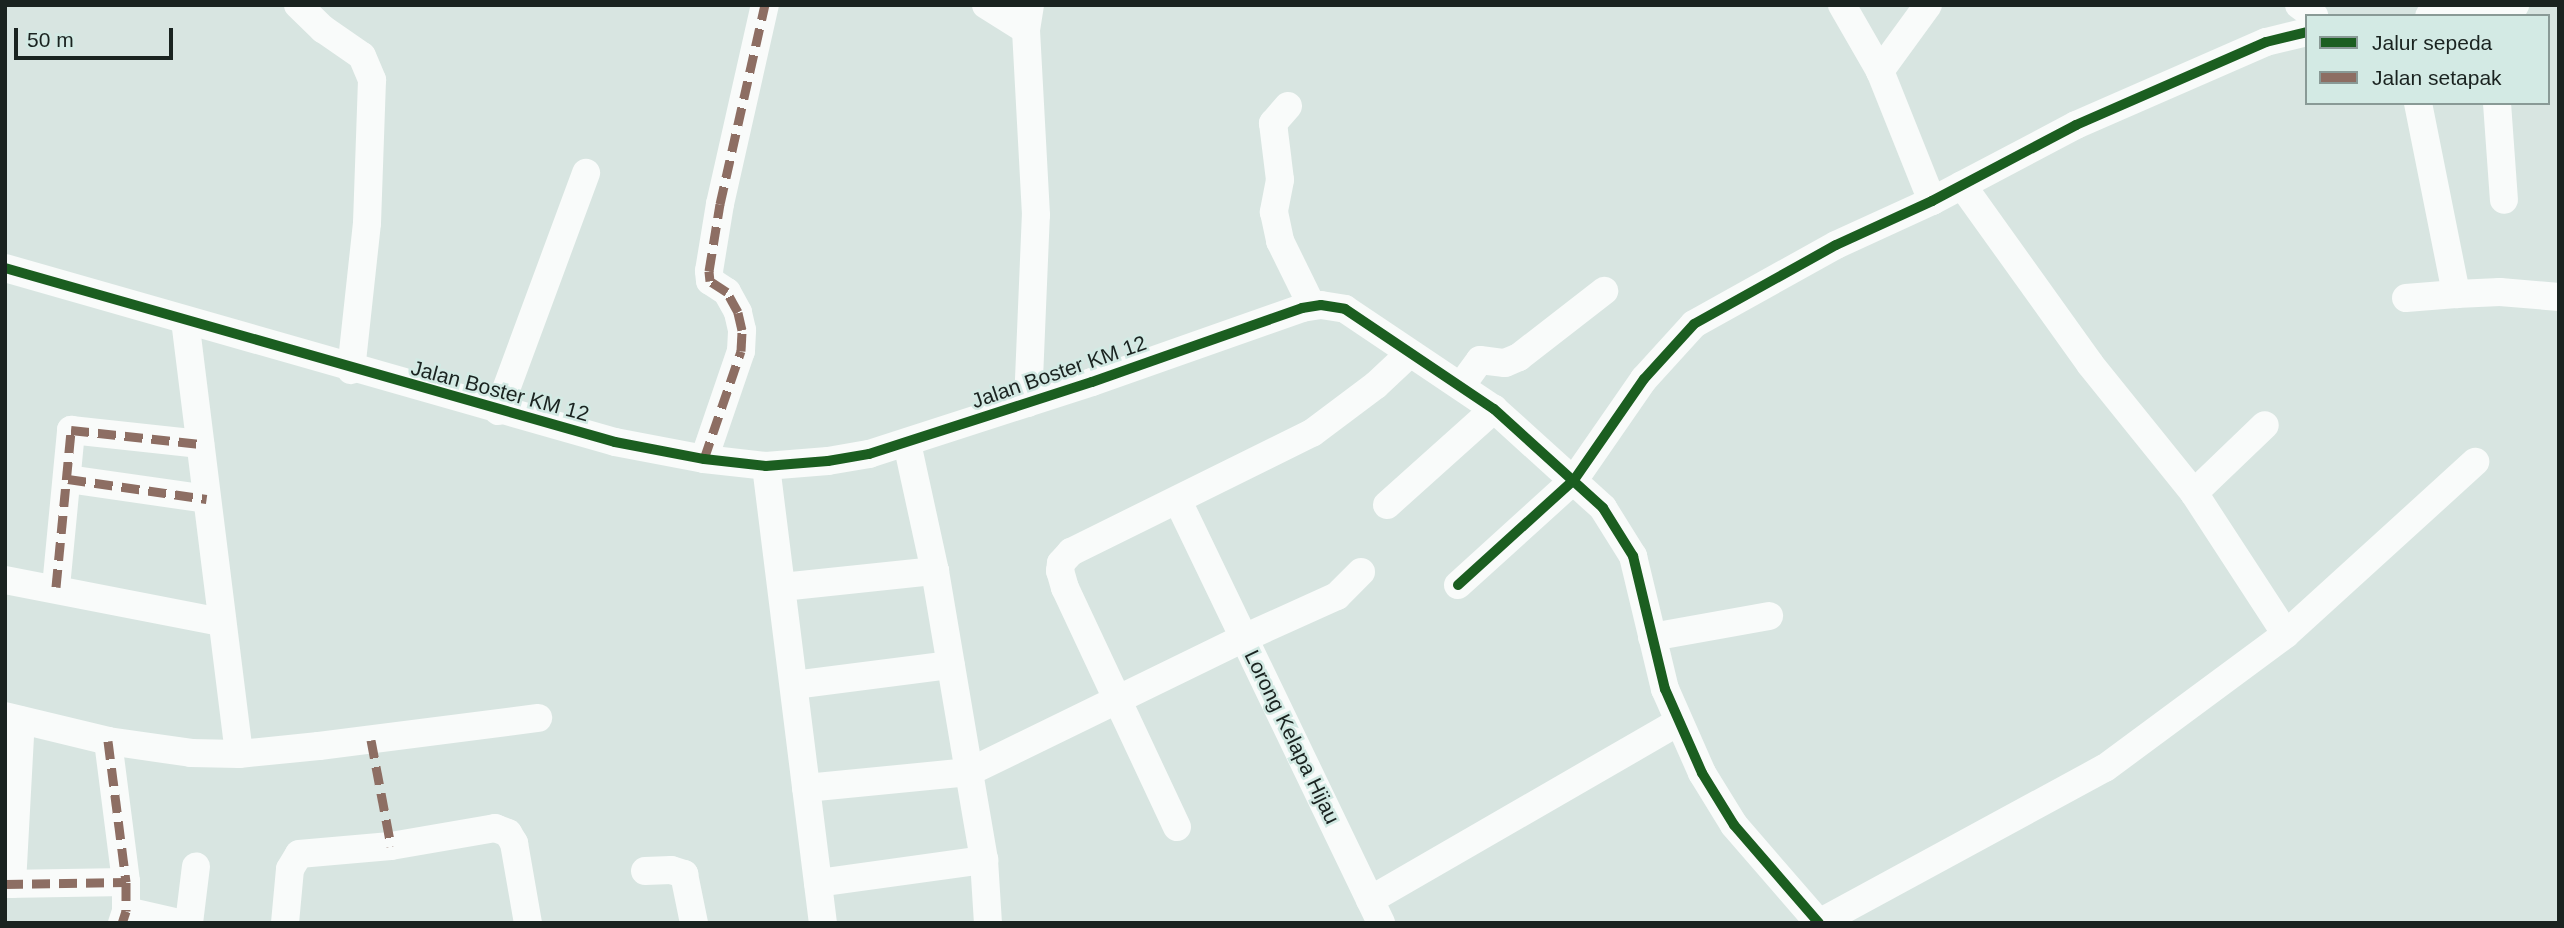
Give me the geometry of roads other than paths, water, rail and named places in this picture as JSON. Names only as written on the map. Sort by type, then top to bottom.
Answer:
[{"type":"street","points":[[298,5],[323,29],[362,56],[372,80],[367,223],[351,370]]},
{"type":"street","points":[[704,459],[741,351],[742,330],[738,312],[727,292],[710,281],[709,271],[720,204],[765,5]]},
{"type":"street","points":[[986,5],[1028,18],[1036,215],[1028,403]]},
{"type":"street","points":[[1842,5],[1880,71],[1932,201]]},
{"type":"street","points":[[1880,71],[1928,5]]},
{"type":"street","points":[[2452,14],[2498,10]]},
{"type":"street","points":[[1458,585],[1574,480],[1644,379],[1694,324],[1836,245],[1932,201],[2076,125],[2266,42],[2305,32]]},
{"type":"street","points":[[2418,105],[2456,294]]},
{"type":"street","points":[[2497,105],[2504,200]]},
{"type":"street","points":[[1288,106],[1273,123],[1280,180],[1274,212],[1280,241],[1312,306]]},
{"type":"street","points":[[498,411],[586,173]]},
{"type":"street","points":[[1962,185],[2090,364],[2194,493],[2286,634]]},
{"type":"street","name":"Jalan Boster KM 12","points":[[5,268],[351,370],[615,442],[704,459],[766,466],[828,461],[906,443],[1312,306],[1345,309],[1494,409],[1603,508],[1627,545],[1641,582],[1665,689],[1702,773],[1734,825],[1819,923]]},
{"type":"street","points":[[1461,386],[1479,360],[1487,358],[1505,363],[1519,357],[1604,291]]},
{"type":"street","points":[[2406,298],[2500,292],[2559,297]]},
{"type":"street","points":[[185,320],[239,754]]},
{"type":"street","points":[[1177,827],[1065,588],[1060,571],[1061,563],[1071,552],[1312,433],[1376,386],[1409,354]]},
{"type":"street","points":[[1387,505],[1494,409]]},
{"type":"street","points":[[2194,493],[2265,425]]},
{"type":"street","points":[[56,587],[71,430],[200,444]]},
{"type":"street","points":[[906,443],[935,571],[984,860],[988,923]]},
{"type":"street","points":[[1819,923],[2105,768],[2286,634],[2475,462]]},
{"type":"street","points":[[766,466],[823,923]]},
{"type":"street","points":[[68,479],[207,499]]},
{"type":"street","points":[[1178,501],[1244,638],[1328,601],[1361,572]]},
{"type":"street","points":[[782,587],[935,571]]},
{"type":"street","points":[[5,580],[56,587],[222,622]]},
{"type":"street","points":[[1652,637],[1769,616]]},
{"type":"street","name":"Lorong Kelapa Hijau","points":[[969,772],[1244,638],[1376,911]]},
{"type":"street","points":[[794,685],[951,665]]},
{"type":"street","points":[[126,882],[9,884],[13,718],[108,741],[191,753],[239,754],[538,718]]},
{"type":"street","points":[[1376,911],[1678,722]]},
{"type":"street","points":[[108,741],[126,882],[124,917],[179,923]]},
{"type":"street","points":[[807,788],[969,772]]},
{"type":"street","points":[[285,923],[290,869],[299,854],[391,846],[495,828],[509,832],[514,843],[527,923]]},
{"type":"street","points":[[818,883],[984,860]]},
{"type":"street","points":[[189,923],[196,866]]},
{"type":"street","points":[[645,871],[671,870],[684,874],[694,923]]}]
